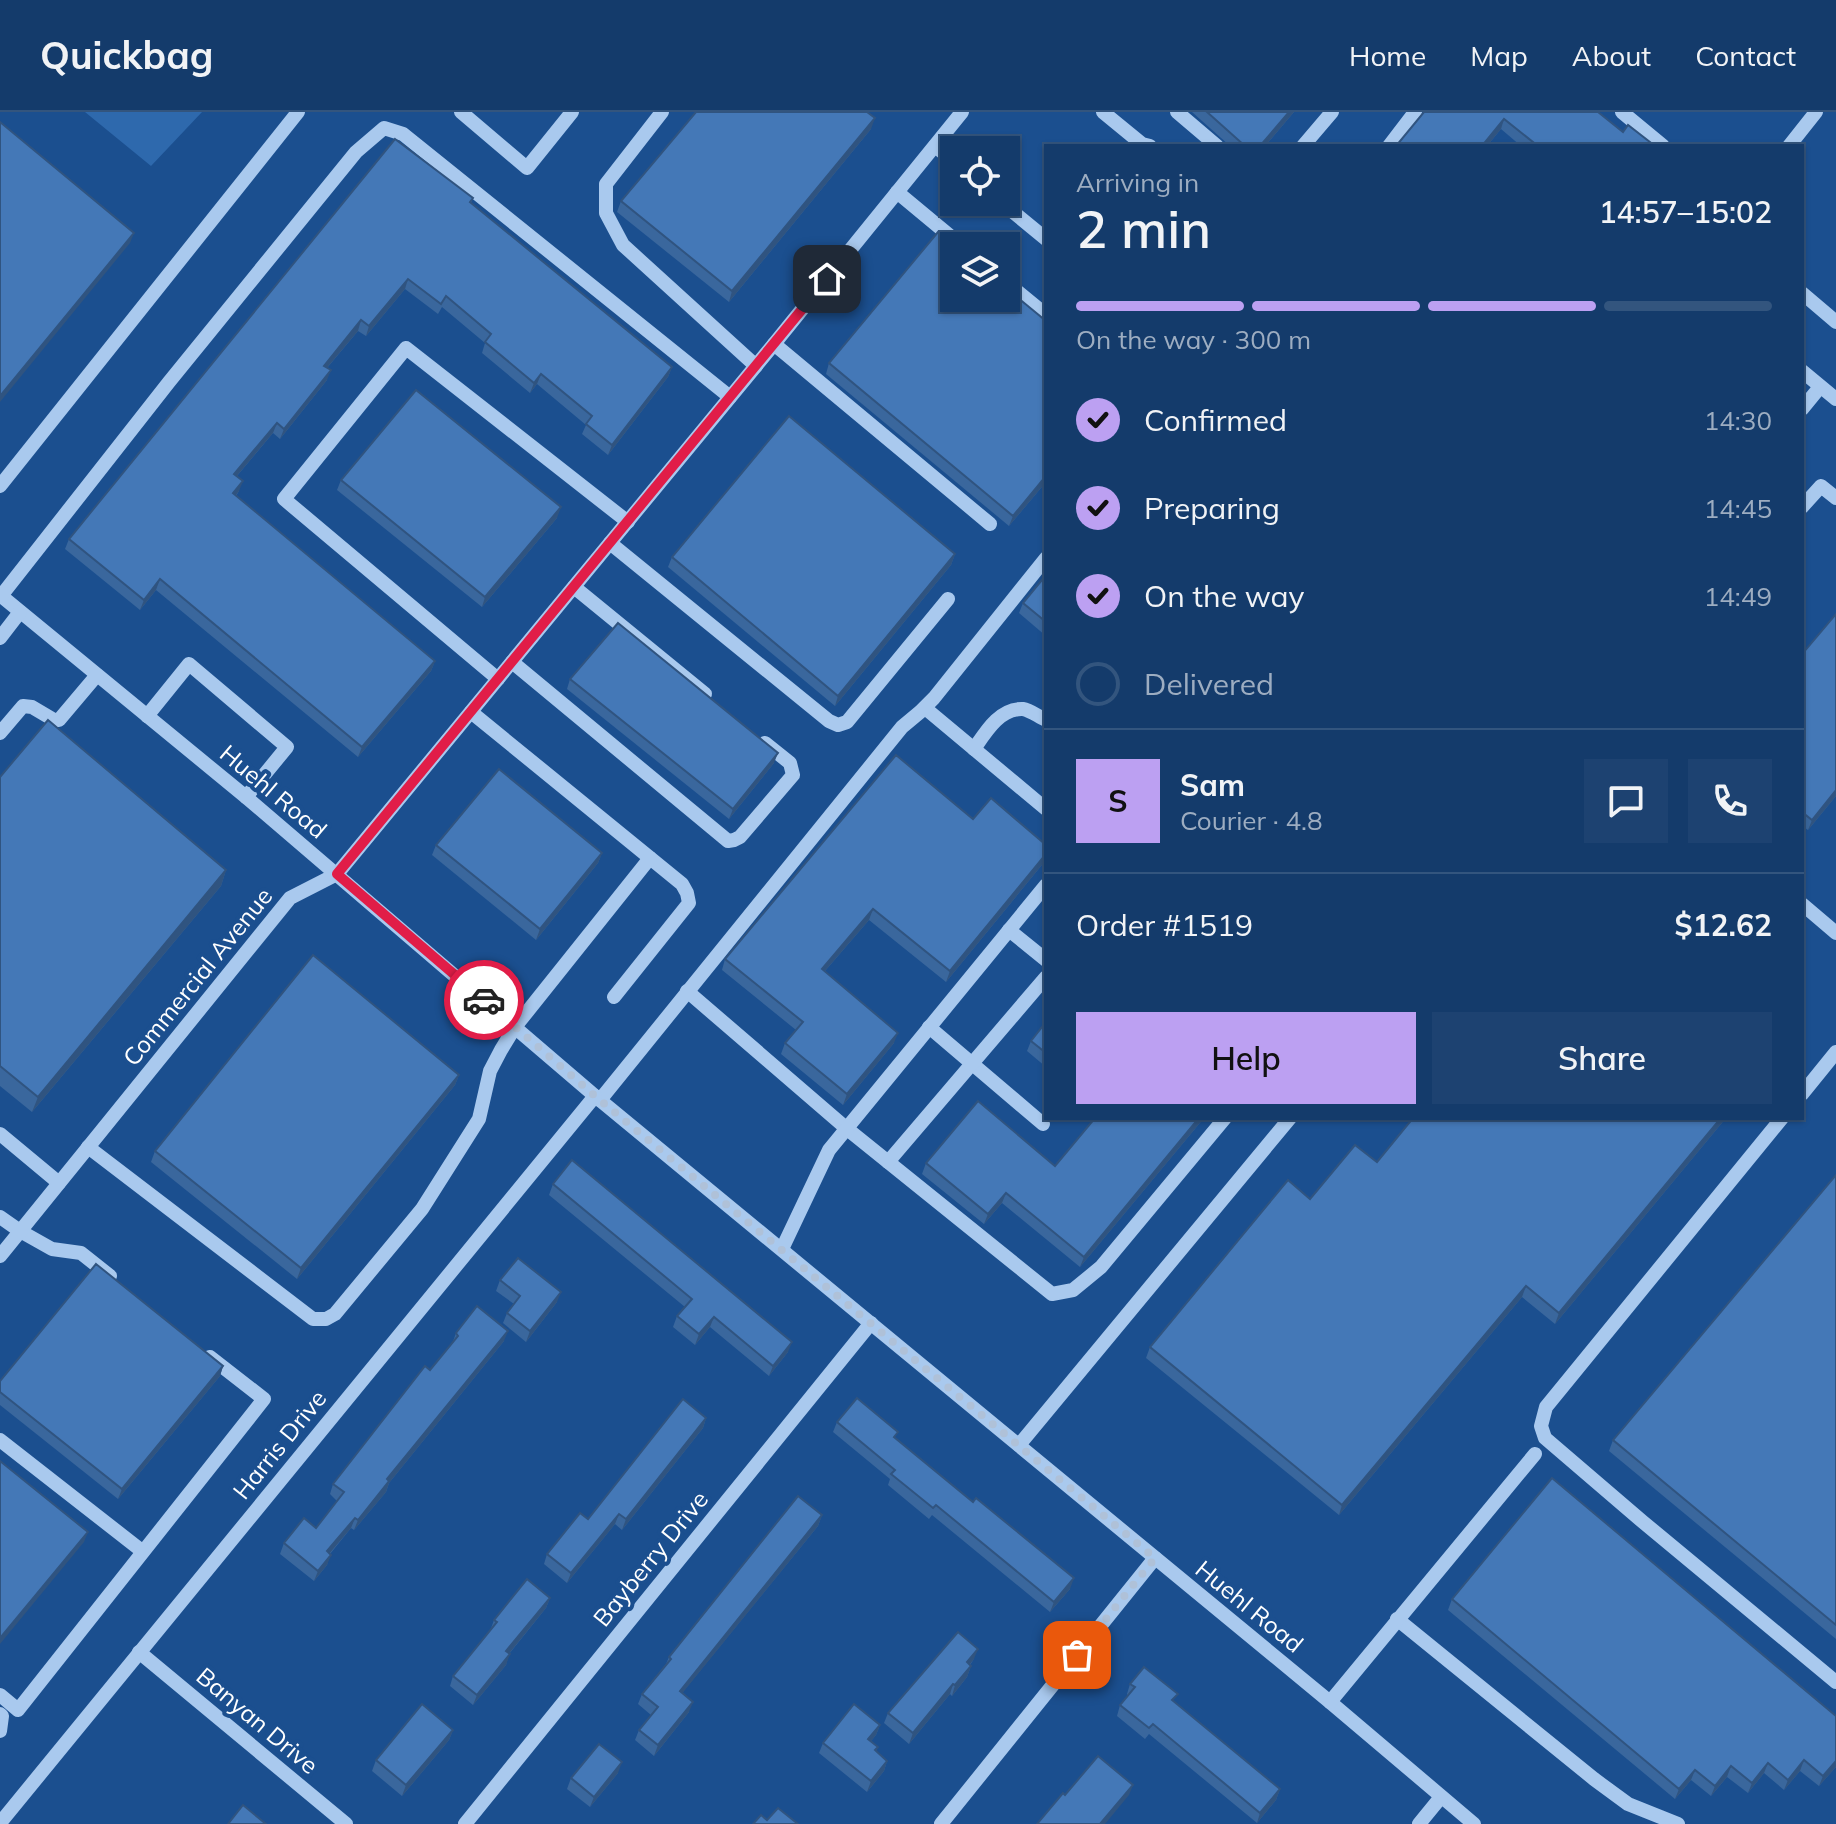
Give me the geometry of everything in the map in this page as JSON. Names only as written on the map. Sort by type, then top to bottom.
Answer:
[{"type":"street","points":[[0,486],[298,112]]},
{"type":"street","points":[[461,112],[527,168],[572,112]]},
{"type":"street","points":[[662,112],[606,184],[606,213],[623,245],[756,366]]},
{"type":"street","points":[[940,112],[957,118]]},
{"type":"street","points":[[1103,112],[1143,144]]},
{"type":"street","points":[[1177,112],[1215,144]]},
{"type":"street","points":[[1305,144],[1332,112]]},
{"type":"street","points":[[1391,144],[1415,112]]},
{"type":"street","points":[[1622,112],[1661,144]]},
{"type":"street","points":[[1791,144],[1816,112]]},
{"type":"street","name":"Commercial Avenue","points":[[0,1256],[290,898],[337,874],[957,118]]},
{"type":"street","points":[[1,596],[169,382],[356,152],[384,128],[403,134],[730,397]]},
{"type":"street","points":[[935,146],[940,150]]},
{"type":"street","points":[[897,192],[945,232]]},
{"type":"street","points":[[1018,216],[1044,237]]},
{"type":"street","points":[[1020,294],[1044,313]]},
{"type":"street","points":[[1804,295],[1836,322]]},
{"type":"street","points":[[774,344],[990,524]]},
{"type":"street","points":[[498,679],[284,499],[406,348],[628,522]]},
{"type":"street","points":[[1804,373],[1836,399]]},
{"type":"street","points":[[1804,407],[1820,387]]},
{"type":"street","points":[[1804,505],[1821,486],[1836,498]]},
{"type":"street","points":[[610,543],[829,721],[838,725],[847,722],[948,599]]},
{"type":"street","name":"Harris Drive","points":[[0,1823],[902,727],[934,698],[1044,560]]},
{"type":"street","points":[[574,587],[718,705]]},
{"type":"street","name":"Huehl Road","points":[[1,596],[246,797],[598,1098],[1474,1824]]},
{"type":"street","points":[[0,638],[20,612]]},
{"type":"street","points":[[512,662],[728,841],[740,837],[793,775],[790,763],[754,734]]},
{"type":"street","points":[[147,716],[189,664],[287,747],[246,797]]},
{"type":"street","points":[[0,733],[23,706],[59,720],[97,675]]},
{"type":"street","points":[[925,708],[1044,807]]},
{"type":"street","points":[[974,749],[993,722],[1010,712],[1024,709],[1044,719]]},
{"type":"street","points":[[471,712],[682,884],[687,893],[689,903],[614,997]]},
{"type":"street","points":[[88,1147],[313,1319],[326,1319],[335,1314],[422,1209],[479,1119],[490,1071],[515,1027],[650,858]]},
{"type":"street","points":[[782,1249],[829,1150],[1044,887]]},
{"type":"street","points":[[1804,906],[1836,933]]},
{"type":"street","points":[[1009,930],[1044,958]]},
{"type":"street","points":[[888,1162],[1044,979]]},
{"type":"street","points":[[687,991],[846,1128],[1052,1294],[1073,1290],[1101,1267],[1223,1120]]},
{"type":"street","points":[[929,1027],[1043,1124]]},
{"type":"street","points":[[1804,1092],[1836,1052]]},
{"type":"street","points":[[1019,1445],[1288,1120]]},
{"type":"street","points":[[1780,1120],[1546,1407],[1541,1426],[1545,1438],[1836,1682]]},
{"type":"street","points":[[0,1134],[59,1183]]},
{"type":"street","points":[[0,1217],[52,1249],[81,1253],[118,1282]]},
{"type":"street","name":"Bayberry Drive","points":[[465,1824],[871,1323]]},
{"type":"street","points":[[0,1695],[18,1710],[264,1399],[203,1351]]},
{"type":"street","points":[[0,1440],[142,1551]]},
{"type":"street","points":[[1330,1702],[1535,1454]]},
{"type":"street","points":[[941,1824],[1155,1558]]},
{"type":"street","points":[[1397,1619],[1628,1804],[1678,1824]]},
{"type":"street","name":"Banyan Drive","points":[[139,1652],[346,1824]]},
{"type":"street","points":[[0,1714],[0,1731]]},
{"type":"street","points":[[1419,1824],[1441,1797]]},
{"type":"shaded area","points":[[85,112],[202,112],[151,166]]},
{"type":"building","points":[[696,112],[867,112],[875,118],[732,291],[621,201]]},
{"type":"building","points":[[1207,112],[1289,112],[1262,144],[1243,144]]},
{"type":"building","points":[[1424,112],[1598,112],[1623,132],[1628,125],[1652,144],[1535,144],[1504,119],[1484,144],[1398,144]]},
{"type":"building","points":[[0,122],[134,233],[0,396]]},
{"type":"building","points":[[395,139],[473,198],[470,202],[672,367],[612,445],[586,424],[592,416],[541,374],[534,383],[485,342],[491,334],[446,296],[441,304],[408,279],[369,326],[361,320],[324,366],[331,370],[284,429],[277,423],[234,474],[243,481],[233,493],[435,661],[362,747],[160,579],[144,600],[69,539]]},
{"type":"building","points":[[938,232],[940,312],[1020,312],[1020,300],[1044,319],[1044,478],[1013,516],[829,363]]},
{"type":"building","points":[[416,390],[561,507],[485,597],[341,480]]},
{"type":"building","points":[[789,416],[955,554],[838,696],[672,557]]},
{"type":"building","points":[[1044,577],[1044,620],[1023,603]]},
{"type":"building","points":[[1836,614],[1836,790],[1812,820],[1804,814],[1804,652]]},
{"type":"building","points":[[618,623],[778,753],[733,809],[570,679]]},
{"type":"building","points":[[48,720],[226,870],[38,1097],[0,1066],[0,777]]},
{"type":"building","points":[[896,755],[973,819],[991,798],[1044,843],[1044,856],[950,971],[873,909],[822,969],[898,1033],[847,1094],[785,1043],[803,1022],[725,959]]},
{"type":"building","points":[[499,769],[602,853],[540,929],[436,845]]},
{"type":"building","points":[[313,955],[459,1075],[301,1268],[155,1151]]},
{"type":"building","points":[[1044,1025],[1044,1051],[1031,1041]]},
{"type":"building","points":[[978,1101],[1055,1166],[1093,1120],[1197,1120],[1084,1257],[1006,1193],[988,1214],[926,1163]]},
{"type":"building","points":[[1411,1120],[1719,1120],[1559,1313],[1526,1286],[1342,1505],[1150,1347],[1288,1180],[1310,1199],[1355,1145],[1377,1162]]},
{"type":"building","points":[[572,1160],[792,1342],[773,1366],[714,1317],[699,1334],[677,1316],[692,1299],[553,1184]]},
{"type":"building","points":[[1836,1175],[1836,1625],[1613,1440]]},
{"type":"building","points":[[518,1258],[561,1292],[530,1331],[507,1313],[520,1296],[500,1280]]},
{"type":"building","points":[[96,1264],[223,1366],[122,1489],[0,1392],[0,1381]]},
{"type":"building","points":[[477,1306],[508,1331],[387,1479],[389,1481],[358,1520],[355,1518],[327,1551],[331,1555],[318,1571],[284,1543],[304,1518],[316,1528],[344,1492],[333,1484],[425,1366],[430,1370],[458,1336],[456,1333]]},
{"type":"building","points":[[857,1398],[898,1432],[894,1437],[973,1502],[976,1498],[1074,1578],[1054,1602],[936,1505],[933,1508],[891,1474],[895,1470],[837,1422]]},
{"type":"building","points":[[683,1399],[706,1418],[626,1519],[619,1514],[571,1573],[547,1554],[580,1513],[588,1519]]},
{"type":"building","points":[[0,1461],[88,1532],[0,1638]]},
{"type":"building","points":[[1552,1478],[1836,1716],[1836,1761],[1823,1776],[1804,1760],[1788,1780],[1768,1763],[1752,1783],[1731,1766],[1715,1786],[1695,1770],[1679,1789],[1452,1599]]},
{"type":"building","points":[[798,1496],[822,1515],[680,1691],[693,1702],[658,1745],[639,1730],[658,1707],[642,1694]]},
{"type":"building","points":[[527,1579],[550,1598],[506,1651],[510,1654],[477,1695],[453,1676]]},
{"type":"building","points":[[958,1632],[978,1649],[967,1662],[971,1666],[913,1733],[888,1713]]},
{"type":"building","points":[[1144,1667],[1178,1694],[1172,1700],[1280,1789],[1260,1813],[1153,1724],[1149,1728],[1120,1705],[1135,1687],[1130,1684]]},
{"type":"building","points":[[422,1704],[453,1730],[406,1785],[376,1760]]},
{"type":"building","points":[[854,1704],[880,1725],[868,1739],[887,1761],[871,1781],[823,1743]]},
{"type":"building","points":[[599,1744],[622,1762],[594,1797],[571,1778]]},
{"type":"building","points":[[1098,1756],[1133,1785],[1100,1824],[1037,1824],[1063,1793],[1065,1795]]},
{"type":"building","points":[[243,1805],[266,1824],[228,1824]]},
{"type":"building","points":[[778,1808],[798,1824],[753,1824],[761,1815],[767,1820]]},
{"type":"way so far","points":[[484,1000],[595,1096],[1155,1558],[1077,1655]]},
{"type":"route","points":[[484,1000],[337,874],[827,279]]}]
